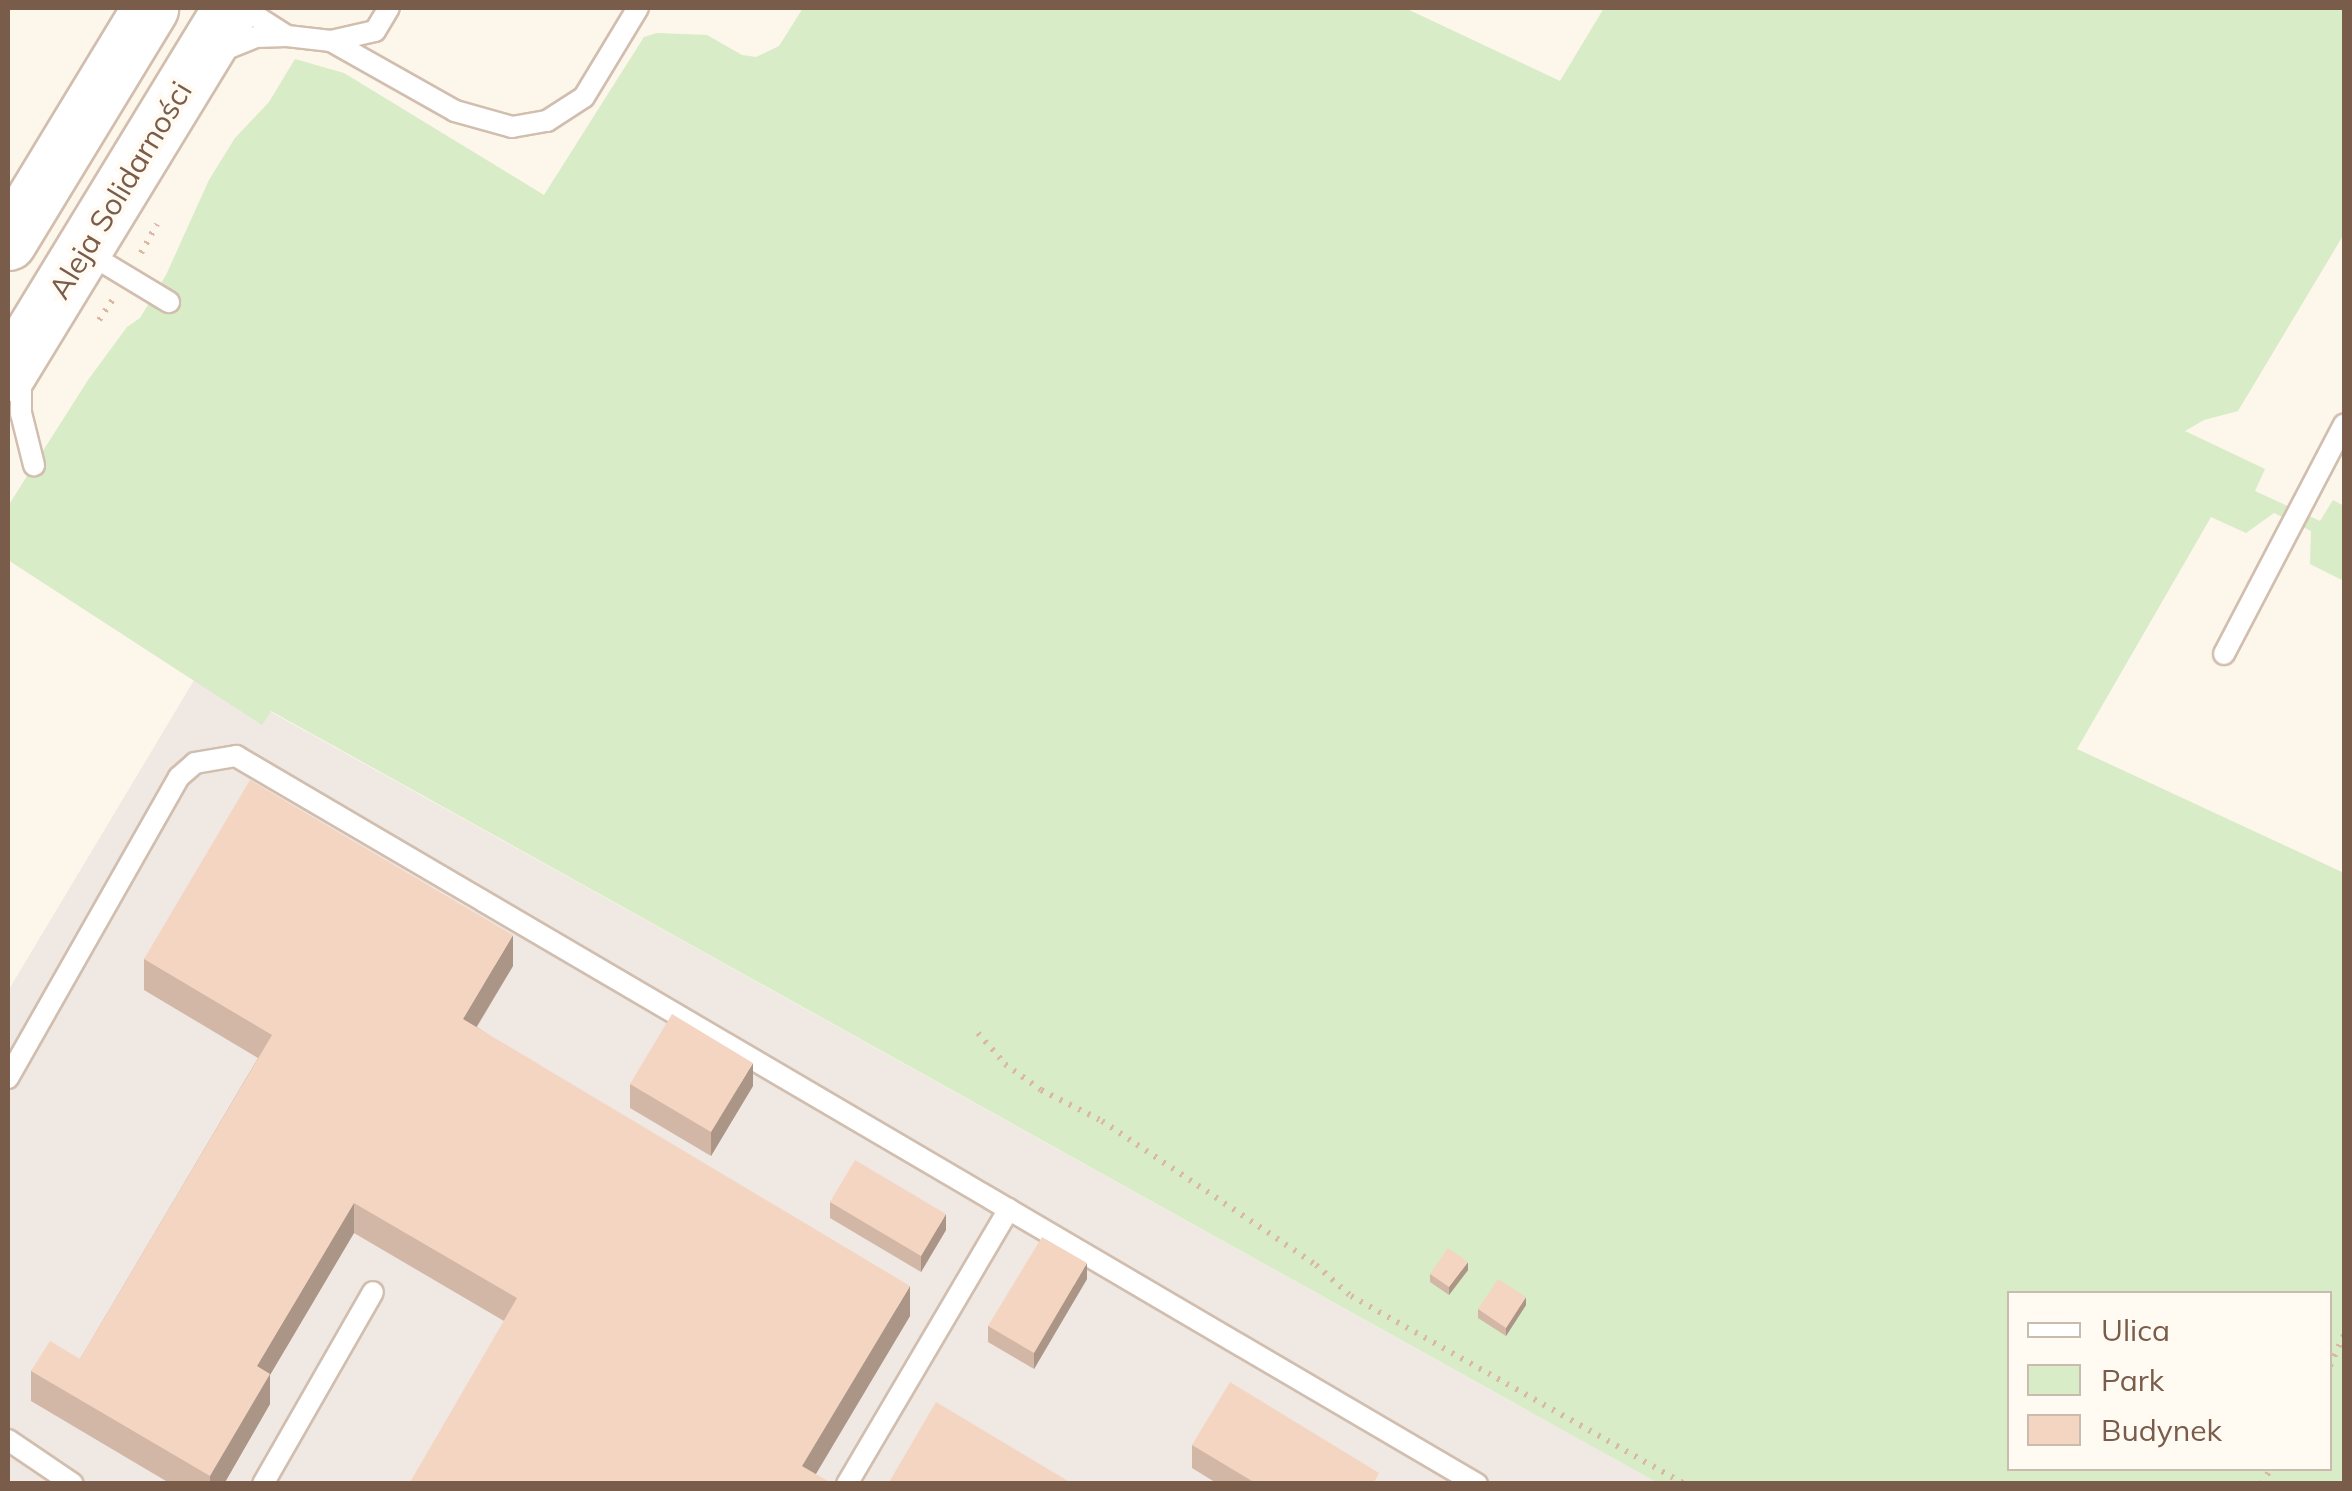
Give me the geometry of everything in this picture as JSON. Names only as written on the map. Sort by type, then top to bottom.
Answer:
[{"type":"main road","name":"Aleja Solidarności","points":[[16,359],[231,8]]},
{"type":"main road","points":[[14,218],[139,17]]},
{"type":"lane","points":[[243,8],[288,36]]},
{"type":"lane","points":[[193,71],[228,46],[256,37],[332,41],[375,32],[389,8]]},
{"type":"lane","points":[[332,41],[455,111],[512,127],[547,121],[584,97],[638,8]]},
{"type":"lane","points":[[84,251],[169,302]]},
{"type":"lane","points":[[16,359],[21,413],[34,465]]},
{"type":"lane","points":[[2224,654],[2344,424]]},
{"type":"lane","points":[[8,1078],[179,777],[195,763],[236,756],[1478,1484]]},
{"type":"lane","points":[[847,1484],[1010,1209]]},
{"type":"lane","points":[[263,1484],[374,1292]]},
{"type":"lane","points":[[8,1440],[73,1484]]},
{"type":"path","points":[[978,1033],[1005,1064],[1041,1090],[1102,1121],[1316,1266],[1351,1296],[1686,1484]]},
{"type":"path","points":[[2332,1361],[2344,1334]]},
{"type":"shaded area","points":[[199,672],[1658,1483],[8,1483],[8,991]]},
{"type":"green space","points":[[803,8],[1405,8],[1560,81],[1604,8],[2344,8],[2344,234],[2238,411],[2204,420],[2185,431],[2265,469],[2255,491],[2320,521],[2333,500],[2344,506],[2344,581],[2310,564],[2311,531],[2274,513],[2246,533],[2211,517],[2077,749],[2344,873],[2344,1483],[1658,1483],[271,711],[262,725],[8,560],[8,506],[88,380],[127,327],[140,318],[166,275],[209,180],[235,138],[269,102],[295,59],[344,73],[544,195],[644,37],[657,33],[707,35],[742,55],[756,57],[779,46]]},
{"type":"building","points":[[250,780],[513,935],[463,1019],[910,1286],[802,1466],[833,1484],[409,1484],[517,1298],[354,1203],[257,1366],[270,1374],[210,1476],[31,1371],[50,1341],[80,1359],[272,1035],[144,959]]},
{"type":"building","points":[[672,1014],[753,1063],[711,1132],[630,1084]]},
{"type":"building","points":[[855,1160],[946,1214],[921,1256],[830,1202]]},
{"type":"building","points":[[1042,1237],[1087,1263],[1034,1353],[988,1326]]},
{"type":"building","points":[[1448,1248],[1468,1262],[1449,1287],[1430,1274]]},
{"type":"building","points":[[1498,1279],[1526,1297],[1506,1328],[1478,1309]]},
{"type":"building","points":[[1230,1382],[1379,1473],[1373,1484],[1257,1484],[1192,1445]]},
{"type":"building","points":[[936,1402],[1073,1484],[888,1484]]}]
